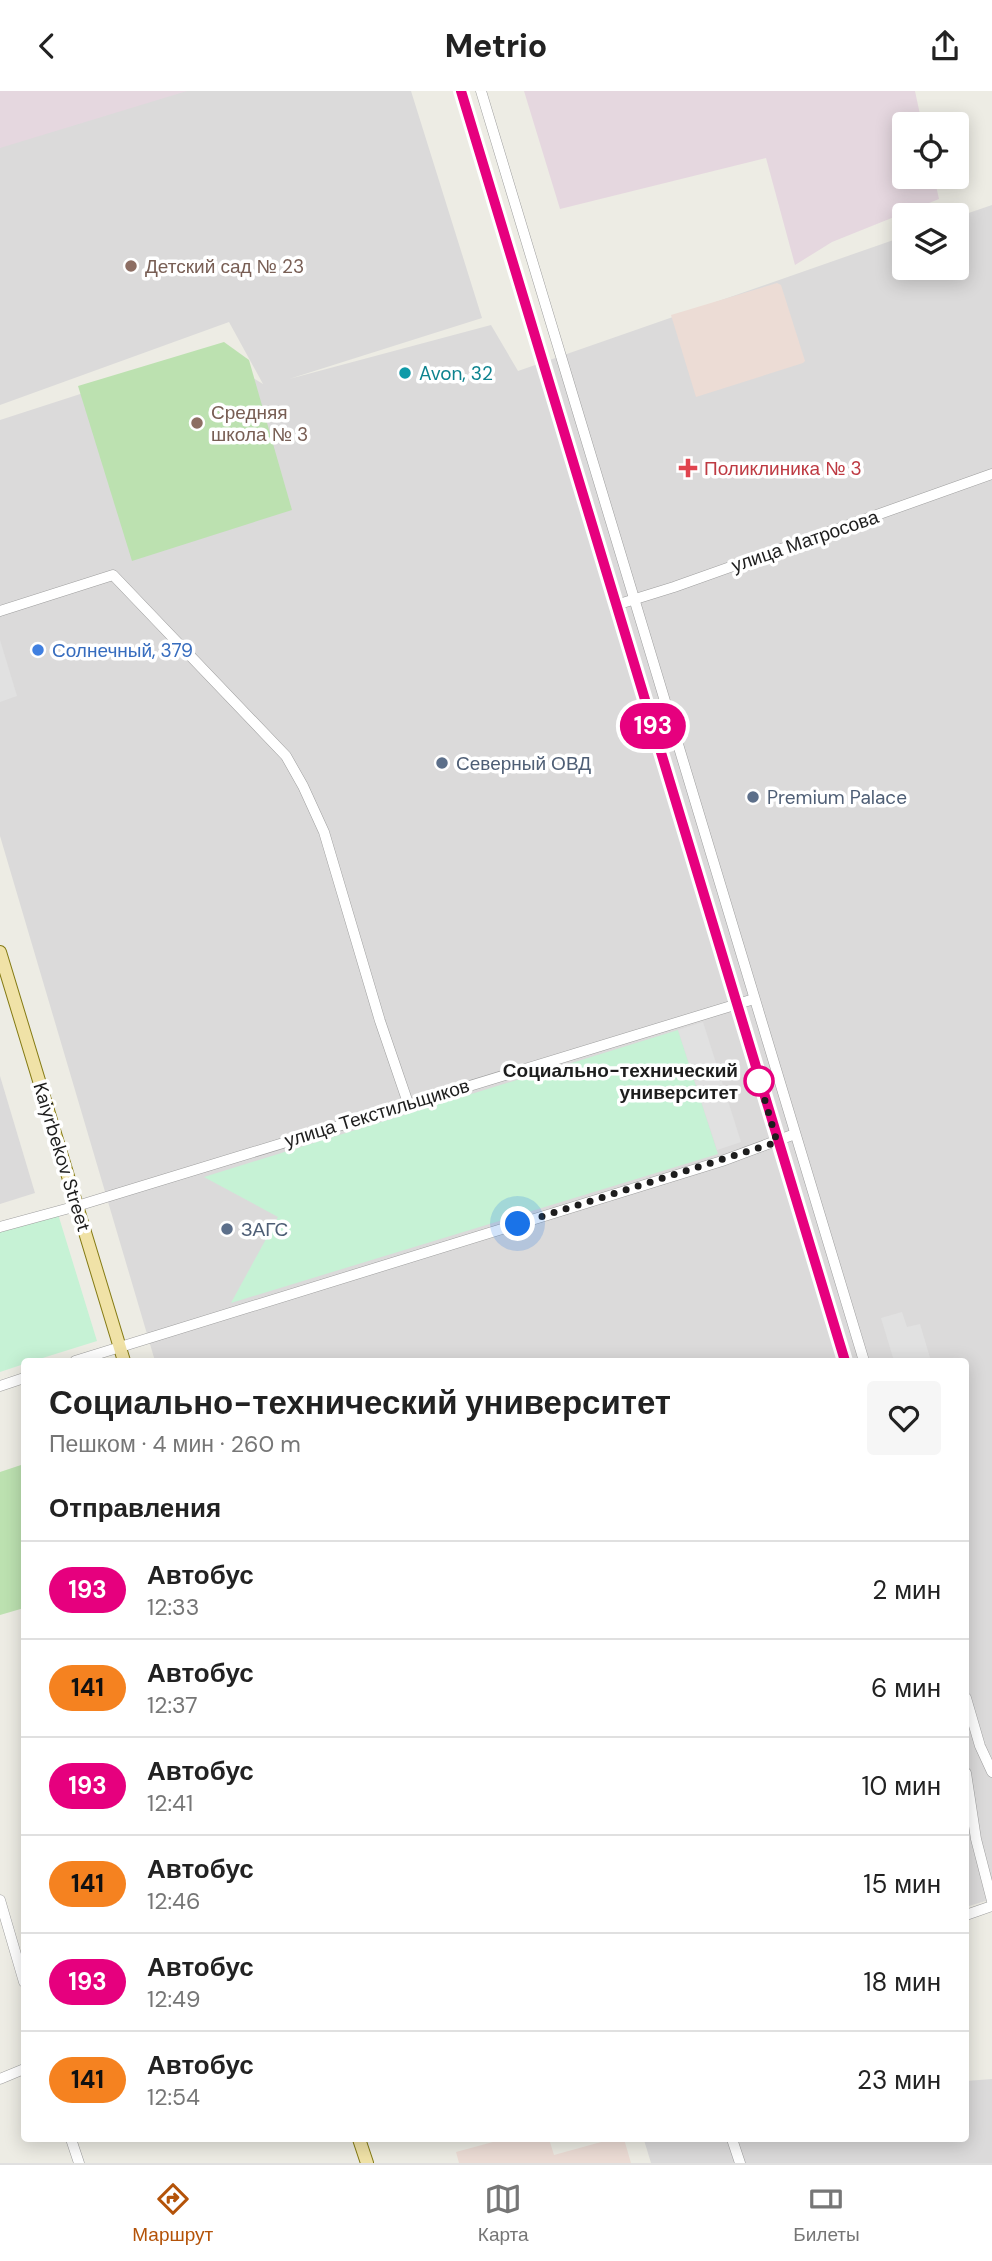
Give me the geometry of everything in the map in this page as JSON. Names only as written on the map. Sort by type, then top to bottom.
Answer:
[{"type":"main road","name":"Kaiyrbekov Street","points":[[0,952],[123,1358]]},
{"type":"main road","points":[[360,2142],[367,2163]]},
{"type":"street","points":[[461,91],[844,1358]]},
{"type":"street","points":[[481,91],[863,1358]]},
{"type":"street","name":"улица Матросова","points":[[616,605],[992,474]]},
{"type":"street","points":[[0,611],[113,575],[286,756],[324,832],[380,1021],[408,1103]]},
{"type":"street","name":"улица Текстильщиков","points":[[0,1227],[77,1206],[754,999]]},
{"type":"street","points":[[84,1358],[373,1271],[795,1134]]},
{"type":"street","points":[[0,1386],[21,1379]]},
{"type":"street","points":[[969,1708],[980,1746],[992,1772]]},
{"type":"street","points":[[969,1793],[976,1839],[992,1904],[969,1914]]},
{"type":"street","points":[[0,1901],[21,1972]]},
{"type":"street","points":[[0,2080],[21,2070]]},
{"type":"street","points":[[73,2142],[79,2163]]},
{"type":"street","points":[[733,2142],[740,2163]]},
{"type":"shaded area","points":[[0,91],[411,91],[482,318],[289,379],[491,325],[518,371],[892,241],[892,280],[969,280],[969,213],[992,205],[992,1899],[969,1906],[969,1358],[154,1358],[0,836],[0,420],[210,352],[263,384],[229,322],[0,405]]},
{"type":"shaded area","points":[[0,91],[187,91],[0,148]]},
{"type":"shaded area","points":[[524,91],[915,91],[919,112],[892,112],[892,189],[937,189],[939,199],[929,203],[892,203],[892,218],[832,242],[795,265],[766,158],[560,209]]},
{"type":"shaded area","points":[[777,283],[781,285],[805,361],[696,397],[671,315]]},
{"type":"shaded area","points":[[0,640],[17,696],[0,702]]},
{"type":"shaded area","points":[[703,1022],[741,1142],[717,1150],[678,1030]]},
{"type":"shaded area","points":[[0,1076],[35,1193],[0,1204]]},
{"type":"shaded area","points":[[902,1312],[907,1327],[920,1324],[930,1358],[893,1358],[881,1318]]},
{"type":"shaded area","points":[[992,2079],[992,2163],[651,2163],[645,2142],[969,2142],[969,2081]]},
{"type":"shaded area","points":[[493,2142],[550,2142],[554,2155],[601,2142],[625,2142],[631,2163],[459,2163],[456,2152]]},
{"type":"green space","points":[[224,342],[249,360],[292,510],[132,561],[78,386]]},
{"type":"green space","points":[[678,1030],[718,1154],[231,1303],[278,1217],[204,1177]]},
{"type":"green space","points":[[58,1214],[97,1341],[43,1358],[21,1358],[21,1365],[0,1372],[0,1232]]},
{"type":"green space","points":[[21,1465],[21,1609],[0,1615],[0,1472]]},
{"type":"bus line","name":"193","points":[[461,91],[844,1358]]},
{"type":"place","name":"Детский сад № 23","points":[[131,266]]},
{"type":"place","name":"Avon, 32","points":[[405,373]]},
{"type":"place","name":"Средняя школа № 3","points":[[197,423]]},
{"type":"place","name":"Поликлиника № 3","points":[[688,468]]},
{"type":"place","name":"Солнечный, 379","points":[[38,650]]},
{"type":"place","name":"Северный ОВД","points":[[442,763]]},
{"type":"place","name":"Premium Palace","points":[[753,797]]},
{"type":"place","name":"Социально-технический университет","points":[[759,1081]]},
{"type":"place","name":"ЗАГС","points":[[227,1229]]},
{"type":"route","points":[[518,1224],[777,1142],[757,1073],[759,1081]]}]
